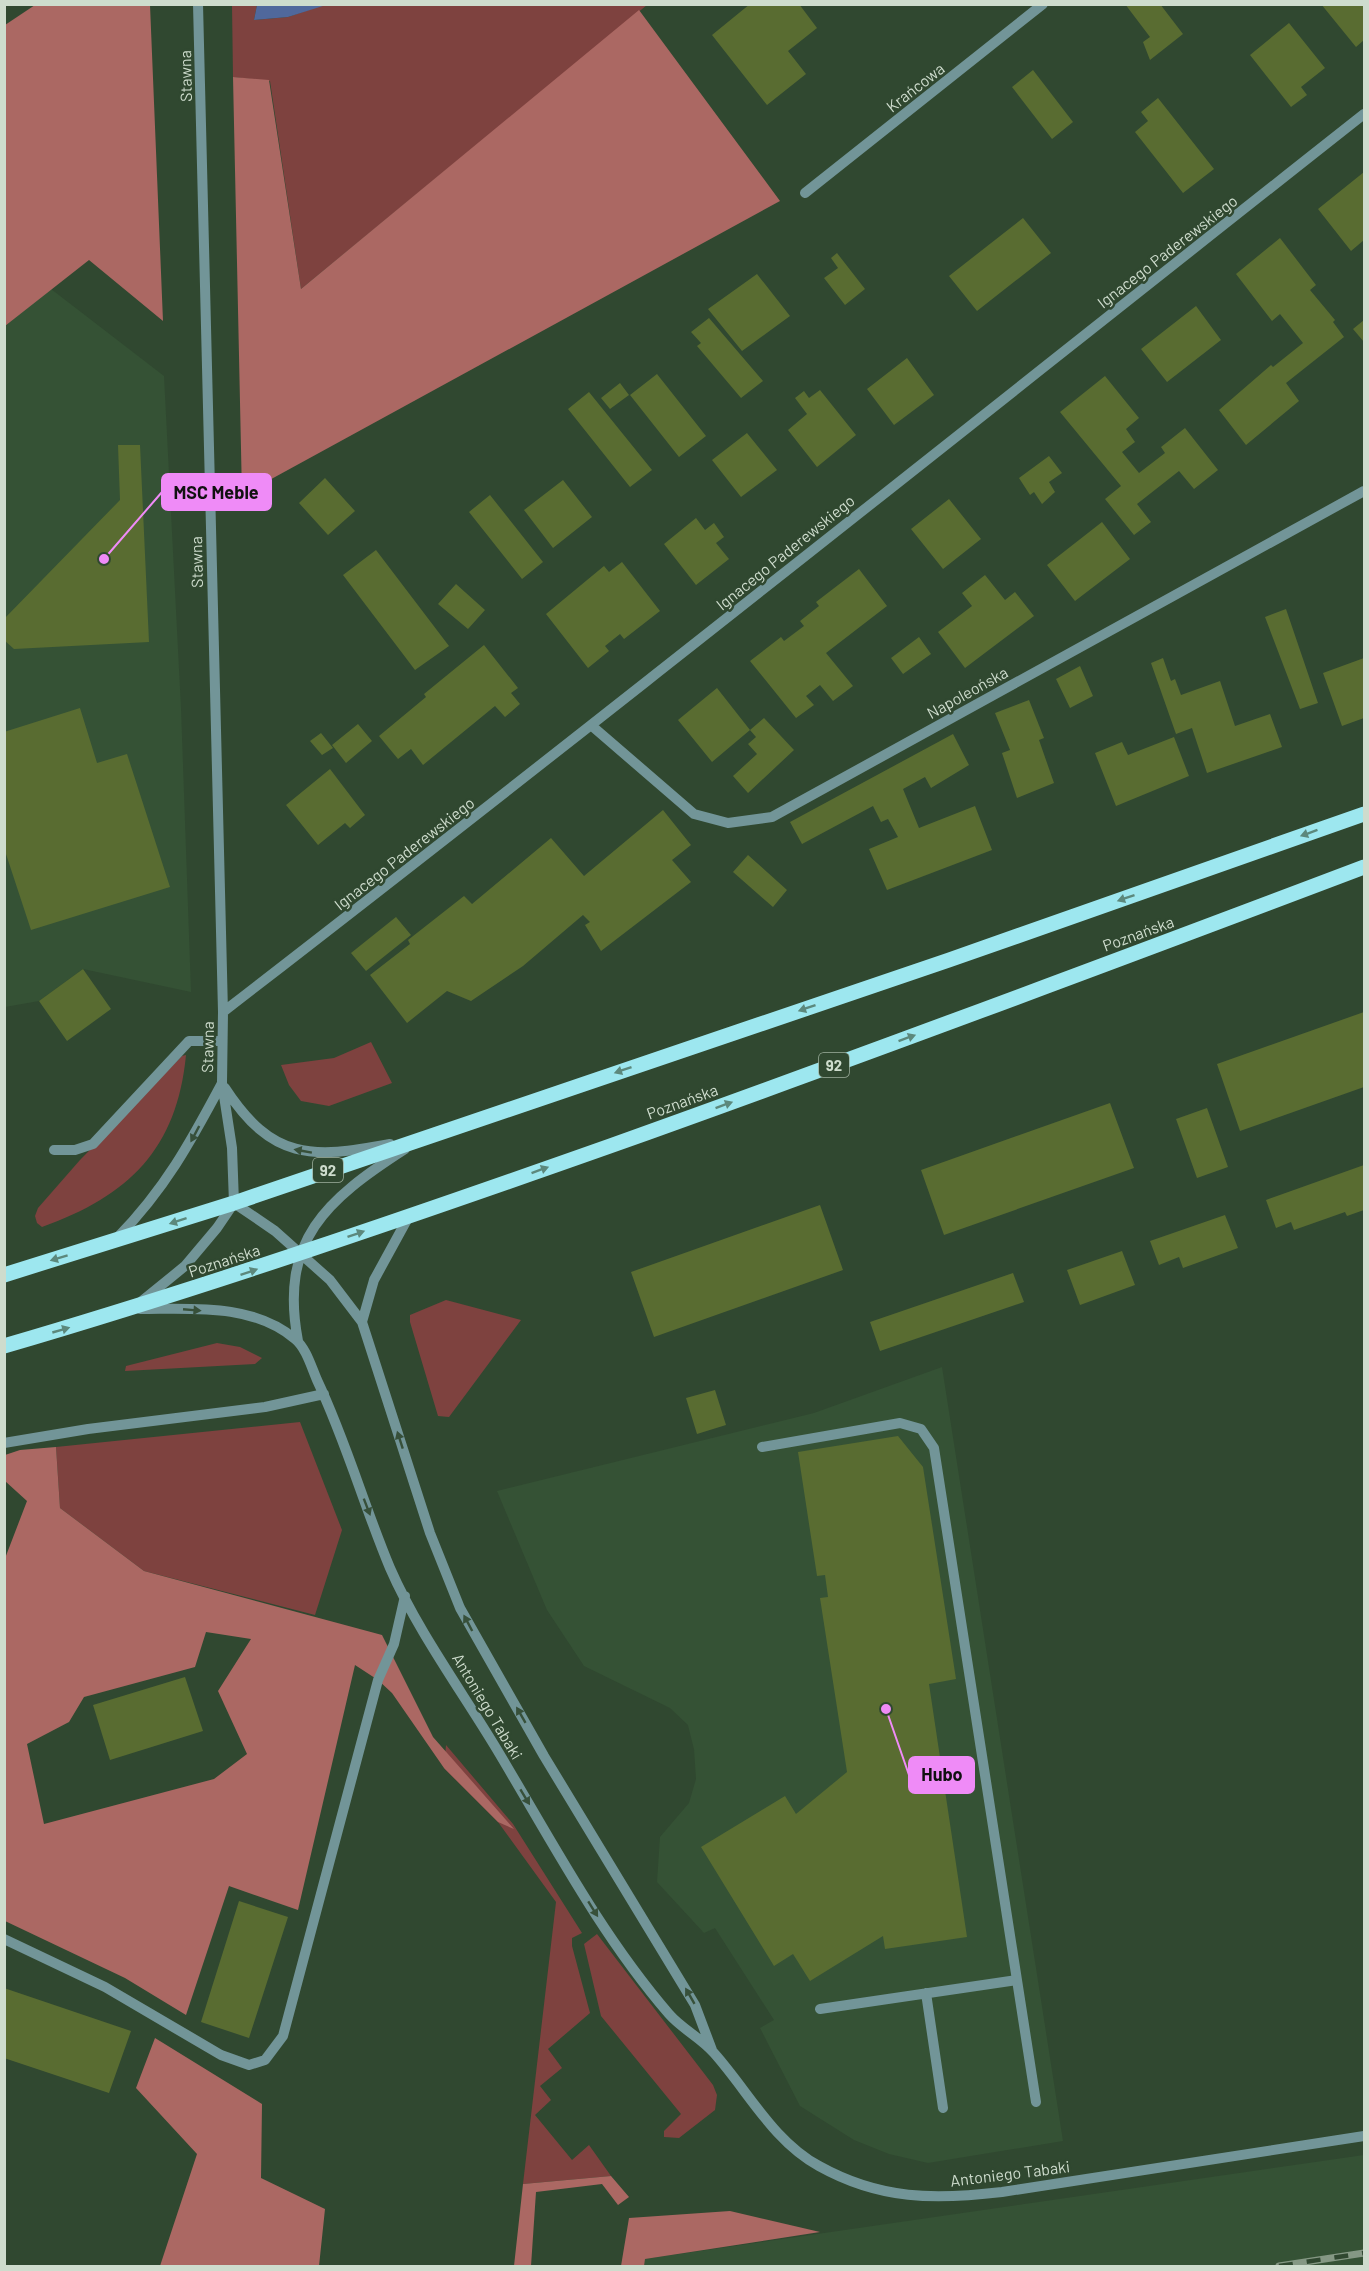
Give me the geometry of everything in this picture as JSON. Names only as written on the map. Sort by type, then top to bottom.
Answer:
[{"type":"main road","name":"92","points":[[4,1275],[234,1203],[938,964],[1365,813]]},
{"type":"main road","name":"Poznańska","points":[[4,1346],[133,1308],[409,1216],[808,1075],[1365,867]]},
{"type":"street","name":"Stawna","points":[[198,4],[223,1012],[222,1083],[232,1148],[234,1203]]},
{"type":"street","name":"Krańcowa","points":[[806,193],[1043,4]]},
{"type":"street","name":"Ignacego Paderewskiego","points":[[223,1012],[592,726],[810,550],[1365,114]]},
{"type":"street","name":"Napoleońska","points":[[592,726],[694,814],[728,823],[772,816],[1365,491]]},
{"type":"street","points":[[54,1149],[75,1149],[93,1144],[189,1041],[222,1041]]},
{"type":"street","name":"Stawna","points":[[222,1083],[250,1122],[264,1134],[292,1149],[334,1153],[423,1138]]},
{"type":"street","name":"Stawna","points":[[112,1242],[144,1210],[171,1175],[222,1083]]},
{"type":"street","name":"Antoniego Tabaki","points":[[423,1138],[368,1174],[333,1203],[312,1228],[300,1253],[292,1292],[298,1341],[324,1394],[376,1532],[405,1596],[614,1942],[670,2016],[712,2050],[753,2103],[808,2160],[853,2182],[904,2196],[951,2196],[1002,2192],[1365,2136]]},
{"type":"street","name":"Antoniego Tabaki","points":[[234,1203],[275,1231],[330,1280],[362,1322],[435,1550],[460,1608],[544,1756],[695,2005],[712,2050]]},
{"type":"street","points":[[133,1308],[185,1266],[234,1203]]},
{"type":"street","points":[[362,1322],[374,1280],[409,1216]]},
{"type":"street","points":[[133,1308],[179,1308],[252,1315],[271,1323],[298,1341]]},
{"type":"street","points":[[4,1443],[88,1429],[265,1407],[324,1394]]},
{"type":"street","points":[[762,1448],[900,1423],[921,1429],[934,1448],[1036,2102]]},
{"type":"street","points":[[4,1939],[105,1987],[221,2055],[249,2065],[265,2060],[282,2036],[378,1680],[394,1644],[405,1596]]},
{"type":"street","points":[[820,2009],[1017,1980]]},
{"type":"street","points":[[926,1993],[943,2108]]},
{"type":"shaded area","points":[[326,4],[647,5],[301,289],[270,81],[233,77],[232,5],[257,5],[254,20],[288,17]]},
{"type":"shaded area","points":[[35,5],[150,5],[163,321],[89,260],[5,326],[5,25]]},
{"type":"shaded area","points":[[639,10],[780,201],[242,495],[233,77],[269,80],[301,289]]},
{"type":"shaded area","points":[[51,289],[164,376],[181,708],[191,992],[83,969],[39,1001],[5,1007],[5,326]]},
{"type":"shaded area","points":[[371,1042],[392,1083],[329,1106],[301,1101],[289,1085],[281,1065],[334,1058]]},
{"type":"shaded area","points":[[186,1055],[181,1088],[172,1117],[159,1143],[143,1165],[123,1184],[73,1215],[42,1227],[37,1223],[35,1216],[38,1208],[80,1160],[182,1056]]},
{"type":"shaded area","points":[[446,1300],[521,1320],[449,1417],[438,1416],[410,1322],[410,1315]]},
{"type":"shaded area","points":[[217,1343],[240,1347],[262,1358],[255,1364],[125,1371],[126,1366]]},
{"type":"shaded area","points":[[942,1367],[1063,2141],[928,2163],[889,2154],[854,2140],[800,2106],[760,2028],[774,2020],[715,1928],[704,1933],[657,1882],[660,1837],[689,1803],[696,1779],[694,1749],[688,1725],[670,1708],[584,1666],[547,1610],[497,1491],[814,1413]]},
{"type":"shaded area","points":[[300,1422],[342,1530],[315,1615],[144,1571],[60,1508],[56,1447]]},
{"type":"shaded area","points":[[56,1447],[60,1508],[144,1571],[382,1635],[433,1737],[514,1829],[498,1822],[444,1768],[392,1693],[378,1680],[355,1665],[298,1910],[229,1886],[186,2015],[125,1978],[5,1921],[4,1561],[27,1501],[5,1481],[5,1455],[20,1450]],"holes":[[[206,1632],[251,1639],[218,1691],[247,1754],[214,1779],[44,1824],[27,1744],[69,1722],[84,1697],[195,1667]]]},
{"type":"shaded area","points":[[446,1745],[513,1824],[582,1933],[572,1938],[572,1946],[590,2013],[548,2049],[562,2068],[540,2086],[551,2100],[535,2115],[572,2160],[589,2145],[611,2176],[523,2184],[556,1902],[498,1822],[444,1768]]},
{"type":"shaded area","points":[[597,1934],[713,2085],[717,2095],[715,2110],[679,2138],[664,2137],[664,2131],[681,2114],[601,2016],[584,1944]]},
{"type":"shaded area","points":[[155,2038],[262,2104],[261,2178],[325,2209],[319,2266],[160,2266],[197,2154],[136,2088]]},
{"type":"shaded area","points":[[1364,2155],[1364,2266],[644,2266],[644,2259]]},
{"type":"shaded area","points":[[611,2176],[629,2197],[618,2205],[602,2184],[536,2192],[531,2266],[514,2266],[523,2184]]},
{"type":"shaded area","points":[[730,2211],[820,2232],[645,2259],[644,2266],[621,2266],[629,2218]]},
{"type":"water","points":[[257,4],[326,5],[288,17],[254,20]]},
{"type":"building","points":[[750,4],[799,4],[817,28],[788,51],[806,74],[767,105],[712,35]]},
{"type":"building","points":[[1125,4],[1160,4],[1183,34],[1150,60],[1143,42],[1150,37]]},
{"type":"building","points":[[1321,4],[1364,4],[1364,40],[1356,47]]},
{"type":"building","points":[[1289,23],[1325,68],[1301,87],[1307,95],[1291,107],[1250,55]]},
{"type":"building","points":[[1033,70],[1073,122],[1052,139],[1012,87]]},
{"type":"building","points":[[1158,98],[1214,169],[1183,193],[1135,132],[1148,121],[1141,112]]},
{"type":"building","points":[[1364,172],[1364,240],[1351,251],[1318,209]]},
{"type":"building","points":[[1023,218],[1051,253],[977,311],[949,276]]},
{"type":"building","points":[[1280,238],[1316,285],[1310,290],[1335,320],[1333,322],[1344,337],[1286,383],[1299,401],[1246,445],[1219,410],[1271,365],[1273,367],[1303,343],[1280,314],[1272,321],[1236,274]]},
{"type":"building","points":[[837,253],[865,289],[845,305],[824,278],[838,268],[831,258]]},
{"type":"building","points":[[757,274],[790,316],[742,351],[708,309]]},
{"type":"building","points":[[1196,306],[1221,340],[1167,382],[1141,349]]},
{"type":"building","points":[[709,318],[763,381],[741,398],[697,346],[701,343],[691,332]]},
{"type":"building","points":[[1364,320],[1364,342],[1353,329]]},
{"type":"building","points":[[907,358],[934,395],[894,425],[867,389]]},
{"type":"building","points":[[657,374],[706,436],[679,457],[630,395]]},
{"type":"building","points":[[1105,376],[1139,418],[1126,429],[1135,442],[1122,452],[1139,473],[1165,453],[1161,447],[1185,428],[1218,470],[1194,489],[1179,471],[1137,504],[1151,522],[1134,535],[1105,499],[1121,486],[1060,412]]},
{"type":"building","points":[[620,383],[629,395],[610,409],[601,398]]},
{"type":"building","points":[[820,390],[856,435],[817,467],[788,430],[807,414],[795,398],[804,391],[809,398]]},
{"type":"building","points":[[589,392],[652,470],[630,487],[568,409]]},
{"type":"building","points":[[747,433],[777,470],[741,497],[712,460]]},
{"type":"building","points":[[118,445],[140,445],[149,642],[14,649],[4,640],[4,619],[120,500]]},
{"type":"building","points":[[1049,456],[1062,473],[1049,482],[1055,492],[1042,504],[1034,492],[1030,495],[1019,478]]},
{"type":"building","points":[[325,478],[355,511],[328,535],[299,503]]},
{"type":"building","points":[[563,480],[592,517],[553,548],[524,510]]},
{"type":"building","points":[[490,495],[543,562],[522,579],[469,512]]},
{"type":"building","points":[[949,499],[981,539],[943,569],[911,529]]},
{"type":"building","points":[[696,518],[705,530],[714,523],[724,537],[716,543],[729,559],[696,585],[664,544]]},
{"type":"building","points":[[1102,522],[1130,559],[1075,601],[1047,565]]},
{"type":"building","points":[[376,550],[449,646],[415,670],[343,575]]},
{"type":"building","points":[[622,562],[660,611],[624,639],[620,634],[605,646],[609,651],[588,668],[546,614],[604,566],[609,572]]},
{"type":"building","points":[[859,569],[887,606],[826,653],[853,686],[833,701],[820,685],[806,696],[814,705],[796,718],[750,661],[781,637],[784,641],[804,626],[800,621],[819,606],[816,602]]},
{"type":"building","points":[[985,575],[1005,600],[1015,592],[1034,616],[965,668],[938,632],[972,606],[962,593]]},
{"type":"building","points":[[456,584],[485,610],[468,629],[438,604]]},
{"type":"building","points":[[1286,609],[1318,703],[1300,709],[1265,617]]},
{"type":"building","points":[[919,637],[931,654],[903,674],[891,658]]},
{"type":"building","points":[[484,645],[518,688],[511,693],[520,704],[505,717],[495,706],[423,765],[411,749],[398,759],[379,736],[426,697],[424,694]]},
{"type":"building","points":[[1163,658],[1171,681],[1175,679],[1181,695],[1220,681],[1235,726],[1270,714],[1282,747],[1207,773],[1192,728],[1176,734],[1151,663]]},
{"type":"building","points":[[1364,658],[1364,718],[1342,726],[1323,673]]},
{"type":"building","points":[[1080,666],[1093,696],[1070,708],[1056,679]]},
{"type":"building","points":[[717,688],[750,730],[712,762],[678,720]]},
{"type":"building","points":[[1029,700],[1044,738],[1039,740],[1054,783],[1017,798],[1002,753],[1010,750],[995,713]]},
{"type":"building","points":[[80,708],[97,763],[127,754],[170,887],[31,930],[4,848],[4,732]]},
{"type":"building","points":[[764,718],[794,750],[748,793],[733,776],[757,754],[748,744],[756,737],[750,730]]},
{"type":"building","points":[[358,724],[372,741],[346,763],[332,745]]},
{"type":"building","points":[[321,733],[333,748],[322,755],[310,741]]},
{"type":"building","points":[[953,734],[969,765],[931,788],[925,777],[903,789],[919,828],[975,806],[992,850],[887,890],[869,849],[898,837],[888,819],[881,822],[873,806],[802,844],[790,822]]},
{"type":"building","points":[[1174,737],[1189,776],[1116,806],[1095,753],[1122,742],[1128,755]]},
{"type":"building","points":[[330,769],[365,815],[350,828],[345,823],[318,845],[286,805]]},
{"type":"building","points":[[663,810],[691,845],[672,860],[691,882],[601,951],[585,925],[590,922],[583,915],[523,966],[471,1001],[447,991],[407,1023],[370,975],[410,944],[408,940],[464,896],[472,904],[551,838],[584,876]]},
{"type":"building","points":[[748,855],[787,890],[773,907],[733,872]]},
{"type":"building","points":[[396,917],[411,935],[366,971],[351,953]]},
{"type":"building","points":[[83,969],[111,1009],[67,1041],[39,1001]]},
{"type":"building","points":[[1364,1012],[1364,1087],[1240,1131],[1217,1064]]},
{"type":"building","points":[[1110,1103],[1134,1168],[944,1235],[921,1170]]},
{"type":"building","points":[[1207,1108],[1228,1167],[1197,1178],[1176,1119]]},
{"type":"building","points":[[1364,1165],[1364,1210],[1347,1216],[1345,1212],[1294,1230],[1291,1222],[1276,1228],[1266,1200]]},
{"type":"building","points":[[820,1205],[843,1270],[654,1337],[631,1272]]},
{"type":"building","points":[[1225,1215],[1238,1248],[1183,1268],[1179,1257],[1159,1265],[1150,1241]]},
{"type":"building","points":[[1122,1251],[1135,1285],[1080,1305],[1067,1270]]},
{"type":"building","points":[[1013,1273],[1024,1302],[880,1351],[870,1322]]},
{"type":"building","points":[[715,1390],[726,1425],[697,1434],[686,1398]]},
{"type":"building","points":[[898,1436],[923,1467],[956,1679],[929,1684],[967,1937],[885,1949],[883,1936],[810,1981],[793,1954],[774,1966],[701,1847],[785,1796],[796,1814],[847,1772],[820,1598],[828,1597],[825,1575],[817,1576],[798,1452]]},
{"type":"building","points":[[185,1677],[203,1731],[110,1760],[93,1705]]},
{"type":"building","points":[[239,1901],[288,1917],[249,2038],[201,2022]]},
{"type":"building","points":[[4,1988],[131,2031],[109,2093],[4,2058]]},
{"type":"railway","points":[[1279,2266],[1364,2253]]},
{"type":"place","name":"MSC Meble","points":[[104,559]]},
{"type":"place","name":"Hubo","points":[[886,1709]]}]
